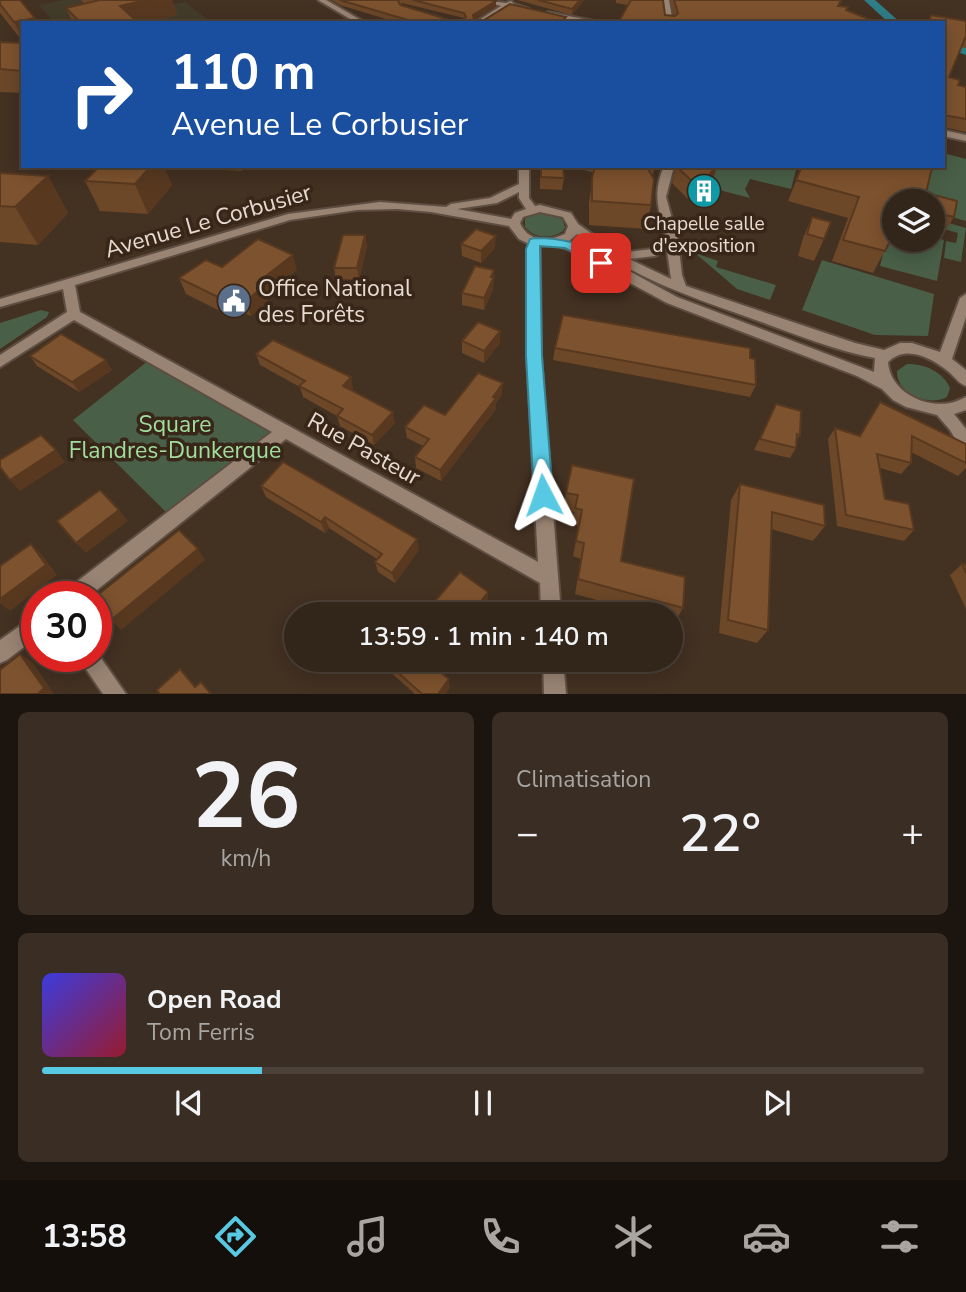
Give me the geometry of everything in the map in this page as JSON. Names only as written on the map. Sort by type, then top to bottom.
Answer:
[{"type":"street","points":[[321,0],[359,21]]},
{"type":"street","points":[[485,0],[585,21]]},
{"type":"street","points":[[480,21],[515,0]]},
{"type":"street","points":[[666,0],[669,21]]},
{"type":"street","points":[[945,133],[966,138]]},
{"type":"street","points":[[524,168],[524,198],[531,209]]},
{"type":"street","points":[[592,168],[622,174]]},
{"type":"street","points":[[668,168],[662,182],[661,208],[672,242],[672,269],[681,288]]},
{"type":"street","points":[[648,180],[662,182]]},
{"type":"street","points":[[435,209],[483,204],[523,186]]},
{"type":"street","name":"Avenue Le Corbusier","points":[[0,303],[288,217],[359,206],[435,209],[514,223]]},
{"type":"street","points":[[575,226],[570,236],[557,242],[534,245],[518,232],[514,223],[519,215],[531,209],[559,211],[618,257],[681,288],[836,344],[884,355],[904,349],[917,349],[944,360],[966,380]]},
{"type":"street","points":[[557,242],[581,251],[675,301],[835,360],[888,385],[912,403],[942,411],[956,410],[966,403]]},
{"type":"street","points":[[618,257],[654,252],[672,242]]},
{"type":"street","points":[[534,245],[534,356],[550,602]]},
{"type":"street","points":[[0,362],[74,314],[68,282]]},
{"type":"street","points":[[944,360],[966,298]]},
{"type":"street","name":"Rue Pasteur","points":[[74,314],[549,578]]},
{"type":"street","points":[[884,355],[880,368],[888,385]]},
{"type":"street","points":[[942,411],[957,426],[966,442]]},
{"type":"street","points":[[93,581],[285,431]]},
{"type":"street","points":[[0,653],[21,637]]},
{"type":"street","points":[[99,672],[116,694]]},
{"type":"street","points":[[554,672],[555,694]]},
{"type":"shaded area","points":[[63,0],[112,0],[165,6],[185,2],[209,21],[53,21],[39,5]]},
{"type":"green space","points":[[945,154],[966,159],[966,221],[945,215],[945,189],[913,189],[879,168],[945,168]]},
{"type":"green space","points":[[685,168],[796,168],[791,189],[750,179],[745,189],[750,198],[708,187],[712,180]]},
{"type":"green space","points":[[546,213],[562,219],[565,227],[563,231],[543,237],[533,234],[525,227],[525,219],[533,214]]},
{"type":"green space","points":[[945,222],[966,228],[961,262],[944,258],[946,241],[956,243],[958,233],[945,229]]},
{"type":"green space","points":[[883,252],[942,252],[937,281],[880,266]]},
{"type":"green space","points":[[695,253],[718,261],[716,267],[776,285],[770,300],[737,289]]},
{"type":"green space","points":[[822,260],[934,294],[928,336],[875,335],[802,310]]},
{"type":"green space","points":[[41,310],[49,312],[47,317],[0,349],[0,323]]},
{"type":"green space","name":"Square Flandres-Dunkerque","points":[[153,357],[285,431],[174,520],[73,420]]},
{"type":"green space","points":[[907,364],[920,365],[938,373],[950,388],[947,397],[940,400],[923,399],[908,392],[898,379],[897,371]]},
{"type":"building","points":[[0,0],[20,0],[35,18],[14,22],[0,4]]},
{"type":"building","points":[[94,0],[146,0],[120,6],[137,21],[79,21],[66,8],[96,1]]},
{"type":"building","points":[[340,0],[399,0],[400,5],[450,20],[463,20],[466,17],[464,13],[413,0],[496,1],[473,15],[474,20],[484,20],[510,4],[566,17],[562,21],[411,21]]},
{"type":"building","points":[[538,0],[580,0],[572,9]]},
{"type":"building","points":[[631,0],[663,0],[665,15],[675,16],[678,13],[674,0],[841,0],[838,6],[848,7],[846,10],[874,21],[619,21]]},
{"type":"building","points":[[931,15],[966,21],[966,36],[949,77],[960,80],[958,85],[966,87],[966,119],[945,115],[945,21],[930,21]]},
{"type":"building","points":[[0,42],[21,43],[21,71],[0,69]]},
{"type":"building","points":[[98,168],[149,168],[135,184],[85,181]]},
{"type":"building","points":[[541,168],[563,168],[564,178],[541,177]]},
{"type":"building","points":[[594,168],[647,168],[654,179],[651,205],[592,201]]},
{"type":"building","points":[[678,168],[714,168],[703,186],[694,183]]},
{"type":"building","points":[[801,168],[932,168],[927,189],[882,189],[882,250],[843,240],[859,197],[796,180]]},
{"type":"building","points":[[0,173],[48,176],[15,207],[0,206]]},
{"type":"building","points":[[945,198],[957,201],[954,217],[945,215]]},
{"type":"building","points":[[812,217],[831,222],[824,239],[807,234]]},
{"type":"building","points":[[476,229],[496,236],[481,251],[461,244]]},
{"type":"building","points":[[343,235],[365,235],[357,268],[334,268]]},
{"type":"building","points":[[258,239],[293,255],[257,283],[264,286],[246,301],[232,294],[224,300],[179,278],[206,260],[222,267]]},
{"type":"building","points":[[475,266],[494,270],[491,277],[494,277],[484,298],[462,293]]},
{"type":"building","points":[[563,315],[750,348],[750,358],[755,359],[756,385],[555,348]]},
{"type":"building","points":[[478,322],[500,331],[484,351],[462,341]]},
{"type":"building","points":[[61,334],[106,360],[72,382],[30,356]]},
{"type":"building","points":[[273,340],[351,377],[343,386],[393,412],[372,435],[337,416],[343,409],[299,386],[305,381],[256,354]]},
{"type":"building","points":[[478,373],[503,383],[493,397],[496,398],[440,470],[415,457],[429,439],[405,427],[424,405],[445,415]]},
{"type":"building","points":[[880,402],[966,444],[966,463],[912,436],[911,463],[877,454],[885,499],[909,504],[914,530],[846,515],[835,428],[860,436]]},
{"type":"building","points":[[776,404],[801,411],[800,435],[797,434],[796,448],[760,439]]},
{"type":"building","points":[[41,435],[56,450],[10,480],[0,467],[0,460]]},
{"type":"building","points":[[283,462],[417,539],[392,573],[375,562],[382,554],[325,517],[321,522],[261,486]]},
{"type":"building","points":[[572,465],[634,479],[621,561],[685,577],[683,608],[683,602],[661,602],[578,579],[584,543],[576,541],[582,510],[575,508],[578,495],[566,493]]},
{"type":"building","points":[[740,484],[824,505],[825,526],[772,512],[768,630],[728,620]]},
{"type":"building","points":[[100,490],[119,510],[76,543],[57,521]]},
{"type":"building","points":[[179,530],[198,549],[112,619],[112,583]]},
{"type":"building","points":[[31,544],[46,565],[0,599],[0,566]]},
{"type":"building","points":[[460,572],[488,592],[480,602],[434,602]]},
{"type":"building","points":[[20,654],[21,672],[33,672],[44,688],[38,694],[0,694],[0,670]]},
{"type":"building","points":[[180,669],[195,687],[201,682],[211,694],[160,694],[157,690]]},
{"type":"building","points":[[397,672],[440,672],[449,679],[438,694],[422,694]]},
{"type":"waterway","points":[[869,0],[894,21]]},
{"type":"waterway","points":[[945,44],[966,51]]},
{"type":"place","name":"Chapelle salle d'exposition","points":[[704,191]]},
{"type":"place","name":"Office National des Forêts","points":[[234,301]]},
{"type":"route","points":[[543,495],[534,356],[533,249],[535,242],[557,242],[581,251],[601,263]]}]
